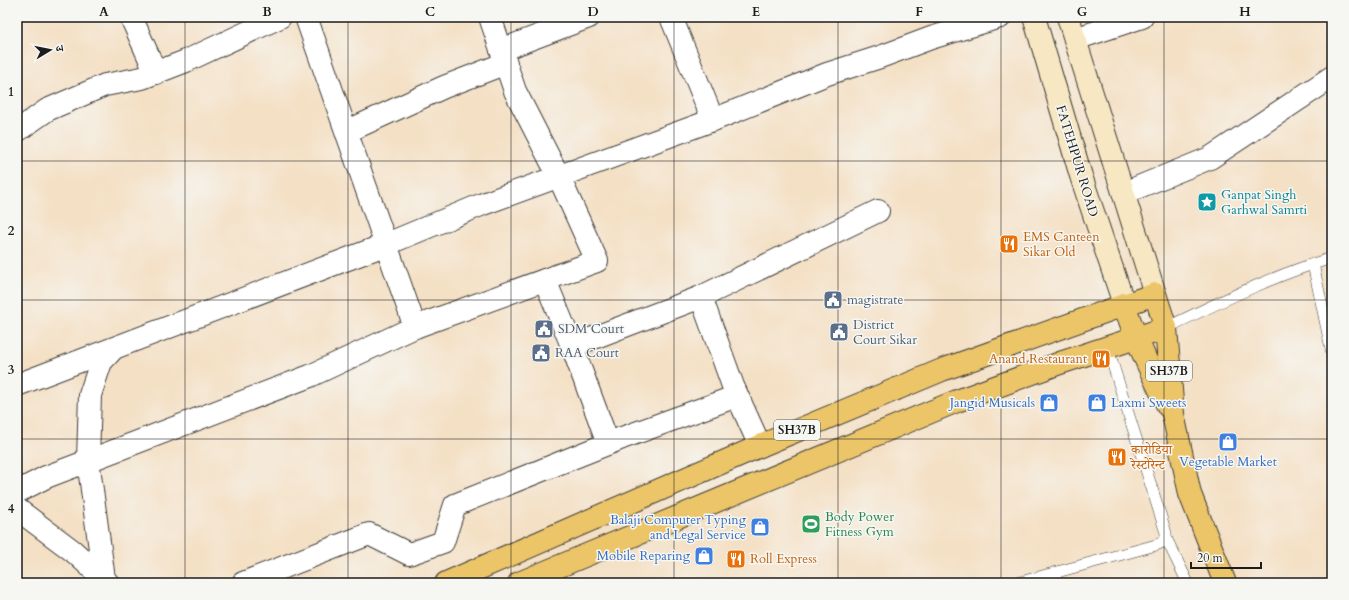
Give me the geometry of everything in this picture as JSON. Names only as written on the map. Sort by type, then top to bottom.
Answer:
[{"type":"main road","name":"SH37B","points":[[446,583],[760,446],[942,370],[1155,294],[1166,328],[1173,414],[1190,494],[1225,583]]},
{"type":"main road","name":"SH37B","points":[[1124,304],[1136,338],[1152,374],[1173,414]]},
{"type":"main road","name":"SH37B","points":[[527,581],[957,401],[1107,346],[1166,328]]},
{"type":"street","points":[[131,17],[156,73]]},
{"type":"street","points":[[17,131],[47,110],[105,85],[142,78],[156,73],[280,17]]},
{"type":"street","points":[[306,17],[415,327]]},
{"type":"street","points":[[17,492],[46,477],[88,460],[310,376],[415,327],[597,261],[559,177],[515,91],[490,17]]},
{"type":"street","points":[[346,132],[444,87],[503,56],[589,17]]},
{"type":"street","points":[[671,17],[713,120]]},
{"type":"street","points":[[17,385],[387,244],[483,204],[713,120],[827,74],[932,38],[1000,17]]},
{"type":"street","name":"FATEHPUR ROAD","points":[[1034,17],[1081,176],[1124,304]]},
{"type":"street","points":[[1068,17],[1155,294]]},
{"type":"street","points":[[1075,39],[1142,17]]},
{"type":"street","points":[[1124,193],[1210,158],[1332,77]]},
{"type":"street","points":[[572,346],[701,297],[878,211]]},
{"type":"street","points":[[545,280],[572,346],[608,443]]},
{"type":"street","points":[[701,297],[737,396],[760,446]]},
{"type":"street","points":[[106,581],[88,460],[90,395],[102,362],[113,349]]},
{"type":"street","points":[[243,583],[369,534],[409,554],[443,542],[455,504],[608,443],[737,396]]},
{"type":"street","points":[[17,509],[73,551],[106,581]]},
{"type":"lane","points":[[1166,328],[1230,297],[1332,258]]},
{"type":"lane","points":[[1313,264],[1332,353]]},
{"type":"lane","points":[[1107,346],[1166,533],[1166,538],[1188,583]]},
{"type":"lane","points":[[1017,583],[1163,542],[1166,538]]},
{"type":"place","name":"Ganpat Singh Garhwal Samrti","points":[[1207,202]]},
{"type":"place","name":"EMS Canteen Sikar Old","points":[[1009,244]]},
{"type":"place","name":"magistrate","points":[[833,300]]},
{"type":"place","name":"SDM Court","points":[[544,329]]},
{"type":"place","name":"District Court Sikar","points":[[839,332]]},
{"type":"place","name":"RAA Court","points":[[541,353]]},
{"type":"place","name":"Anand Restaurant","points":[[1101,359]]},
{"type":"place","name":"Jangid Musicals","points":[[1049,403]]},
{"type":"place","name":"Laxmi Sweets","points":[[1097,403]]},
{"type":"place","name":"Vegetable Market","points":[[1228,442]]},
{"type":"place","name":"कारोडिया रेस्टोरेन्ट","points":[[1117,457]]},
{"type":"place","name":"Body Power Fitness Gym","points":[[811,524]]},
{"type":"place","name":"Balaji Computer Typing and Legal Service","points":[[760,527]]},
{"type":"place","name":"Mobile Reparing","points":[[704,556]]},
{"type":"place","name":"Roll Express","points":[[736,559]]}]
